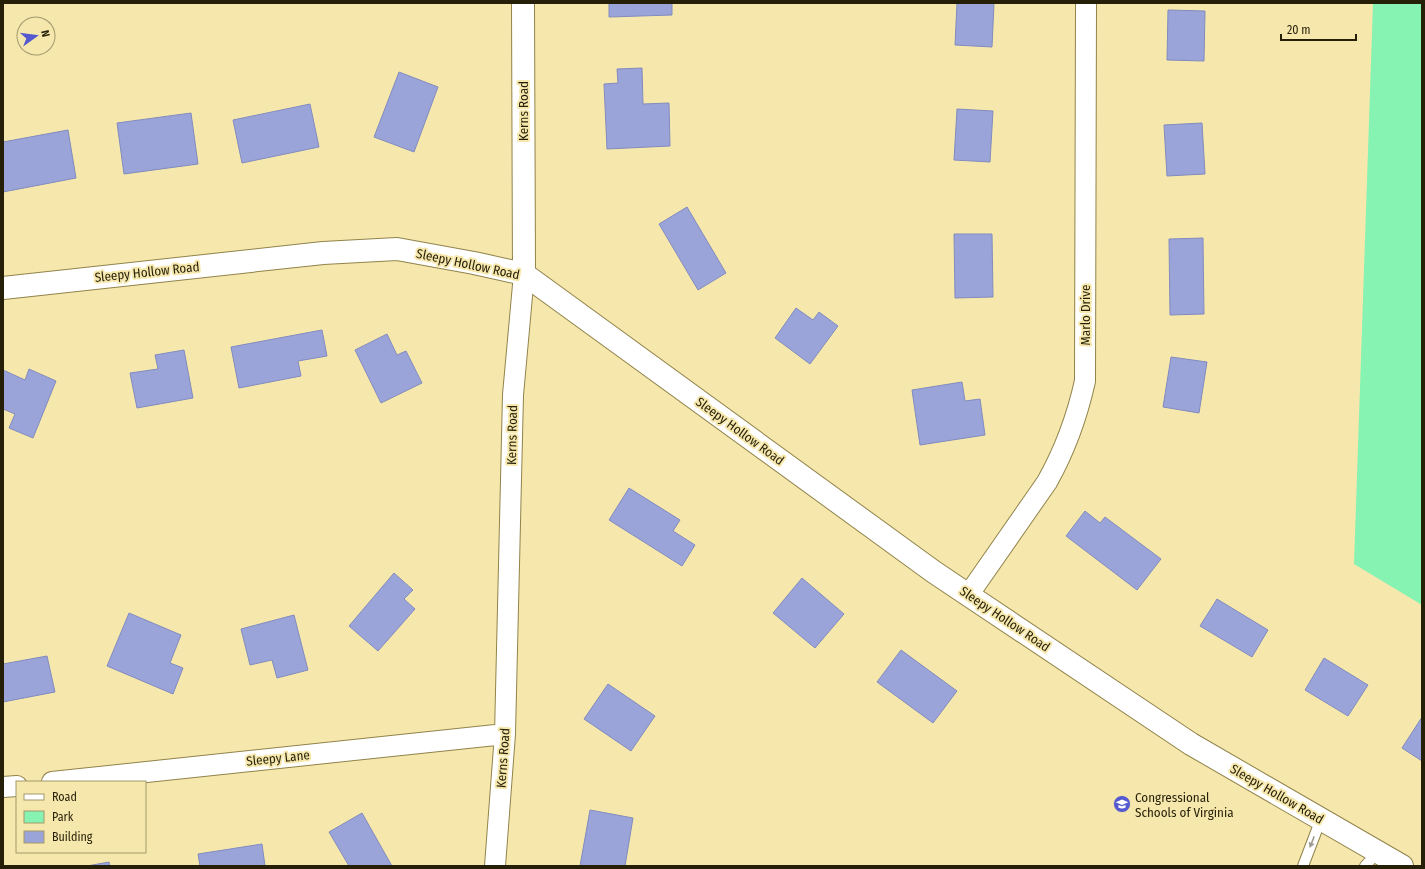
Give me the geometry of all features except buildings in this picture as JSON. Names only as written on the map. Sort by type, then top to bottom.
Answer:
[{"type":"main road","name":"Kerns Road","points":[[523,3],[524,274]]},
{"type":"main road","name":"Sleepy Hollow Road","points":[[3,288],[323,253],[397,249],[524,274],[934,572],[1191,744],[1321,819],[1372,859],[1402,866]]},
{"type":"street","name":"Marlo Drive","points":[[969,594],[1047,482],[1058,463],[1079,407],[1085,381],[1086,3]]},
{"type":"street","name":"Kerns Road","points":[[495,866],[505,734],[513,395],[524,274]]},
{"type":"street","name":"Sleepy Lane","points":[[61,781],[505,734]]},
{"type":"street","points":[[3,787],[16,786]]},
{"type":"lane","points":[[1303,866],[1321,819]]},
{"type":"green space","points":[[1373,3],[1422,3],[1422,605],[1354,564]]},
{"type":"place","name":"Congressional Schools of Virginia","points":[[1122,804]]}]
